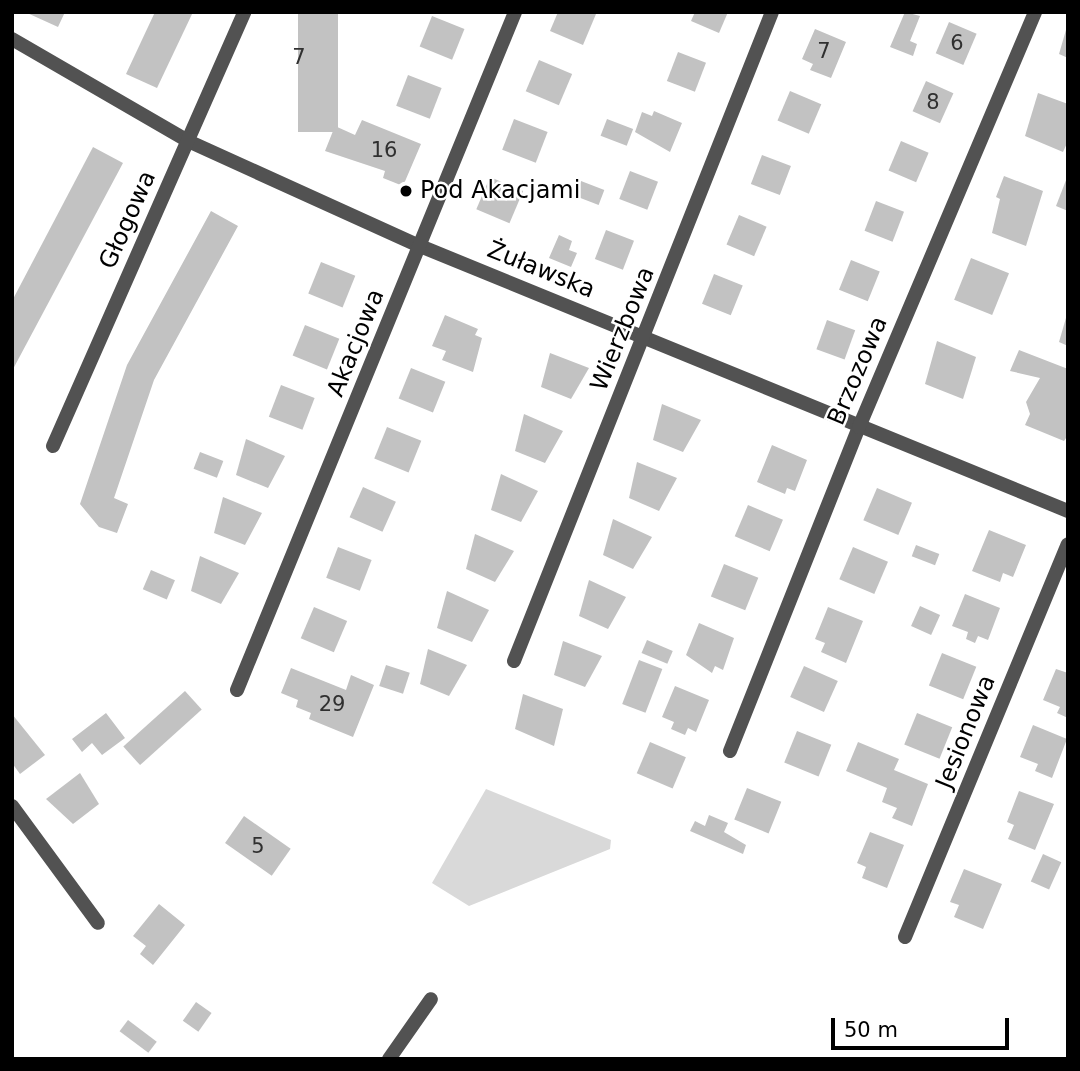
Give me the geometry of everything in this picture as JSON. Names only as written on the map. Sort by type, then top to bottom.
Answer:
[{"type":"street","name":"Głogowa","points":[[53,446],[244,12]]},
{"type":"street","name":"Akacjowa","points":[[237,690],[515,12]]},
{"type":"street","name":"Wierzbowa","points":[[514,661],[772,12]]},
{"type":"street","name":"Brzozowa","points":[[730,751],[859,427],[1035,12]]},
{"type":"street","name":"Żuławska","points":[[12,39],[188,141],[420,246],[645,335],[859,427],[1068,511]]},
{"type":"street","name":"Jesionowa","points":[[905,937],[1068,544]]},
{"type":"street","points":[[12,806],[98,923]]},
{"type":"street","points":[[389,1059],[431,999]]},
{"type":"shaded area","points":[[486,789],[611,840],[610,849],[469,906],[432,883]]},
{"type":"building","points":[[25,12],[65,12],[58,27]]},
{"type":"building","points":[[155,12],[193,12],[157,88],[126,74]]},
{"type":"building","points":[[298,12],[338,12],[338,132],[298,132]]},
{"type":"building","points":[[558,12],[596,14],[583,45],[550,31]]},
{"type":"building","points":[[695,12],[728,12],[719,33],[691,21]]},
{"type":"building","points":[[905,12],[920,16],[910,41],[917,44],[913,56],[890,47]]},
{"type":"building","points":[[432,16],[464,29],[452,60],[420,47]]},
{"type":"building","points":[[949,22],[977,34],[963,65],[936,53]]},
{"type":"building","points":[[1068,23],[1068,58],[1059,54]]},
{"type":"building","points":[[815,29],[846,42],[831,78],[810,70],[813,64],[802,59]]},
{"type":"building","points":[[678,52],[706,63],[695,92],[667,81]]},
{"type":"building","points":[[539,60],[572,74],[559,105],[526,91]]},
{"type":"building","points":[[408,75],[442,88],[430,119],[396,106]]},
{"type":"building","points":[[926,81],[953,93],[940,123],[913,111]]},
{"type":"building","points":[[790,91],[821,104],[809,134],[777,120]]},
{"type":"building","points":[[1038,93],[1068,104],[1068,141],[1063,152],[1025,136]]},
{"type":"building","points":[[654,111],[682,123],[670,152],[635,132],[642,112],[652,116]]},
{"type":"building","points":[[514,119],[548,132],[536,163],[502,150]]},
{"type":"building","points":[[607,119],[633,129],[627,146],[601,136]]},
{"type":"building","points":[[362,120],[421,144],[403,186],[383,178],[385,171],[325,151],[335,126],[355,135]]},
{"type":"building","points":[[901,141],[929,153],[916,182],[888,170]]},
{"type":"building","points":[[93,147],[123,163],[12,371],[12,301]]},
{"type":"building","points":[[762,155],[791,166],[780,195],[751,184]]},
{"type":"building","points":[[630,171],[658,182],[647,210],[619,199]]},
{"type":"building","points":[[1068,175],[1068,211],[1056,206]]},
{"type":"building","points":[[1004,176],[1043,191],[1026,246],[992,233],[1000,199],[996,197]]},
{"type":"building","points":[[490,177],[523,191],[509,223],[476,209]]},
{"type":"building","points":[[581,181],[604,190],[599,205],[575,196]]},
{"type":"building","points":[[876,201],[904,212],[893,242],[865,231]]},
{"type":"building","points":[[211,211],[238,226],[154,380],[114,498],[128,504],[117,533],[99,527],[80,504],[127,365]]},
{"type":"building","points":[[739,215],[767,227],[754,256],[726,244]]},
{"type":"building","points":[[606,230],[634,241],[623,270],[595,259]]},
{"type":"building","points":[[559,235],[572,241],[569,250],[577,253],[571,267],[549,258]]},
{"type":"building","points":[[971,258],[1009,273],[992,315],[954,300]]},
{"type":"building","points":[[851,260],[880,272],[868,301],[839,290]]},
{"type":"building","points":[[321,262],[355,276],[343,307],[308,294]]},
{"type":"building","points":[[714,274],[743,286],[731,315],[702,304]]},
{"type":"building","points":[[1068,311],[1068,346],[1059,342]]},
{"type":"building","points":[[445,315],[478,329],[475,335],[482,338],[473,372],[442,360],[446,351],[432,346]]},
{"type":"building","points":[[827,320],[855,330],[845,359],[816,349]]},
{"type":"building","points":[[305,325],[339,339],[327,369],[293,356]]},
{"type":"building","points":[[937,341],[976,357],[963,399],[925,384]]},
{"type":"building","points":[[1019,350],[1068,369],[1068,435],[1064,441],[1025,425],[1030,414],[1026,402],[1040,378],[1010,371]]},
{"type":"building","points":[[550,353],[589,368],[571,399],[541,387]]},
{"type":"building","points":[[411,368],[445,382],[433,412],[399,399]]},
{"type":"building","points":[[281,385],[315,398],[302,430],[269,417]]},
{"type":"building","points":[[662,404],[701,420],[683,452],[653,440]]},
{"type":"building","points":[[524,414],[563,431],[545,463],[515,451]]},
{"type":"building","points":[[387,427],[421,441],[409,472],[374,459]]},
{"type":"building","points":[[246,439],[285,456],[268,488],[236,475]]},
{"type":"building","points":[[772,445],[807,460],[795,491],[787,488],[785,494],[757,482]]},
{"type":"building","points":[[200,452],[223,461],[217,478],[194,469]]},
{"type":"building","points":[[637,462],[677,478],[659,511],[629,498]]},
{"type":"building","points":[[501,474],[538,491],[521,522],[491,510]]},
{"type":"building","points":[[363,487],[396,502],[382,532],[350,517]]},
{"type":"building","points":[[877,488],[912,503],[898,535],[863,520]]},
{"type":"building","points":[[223,497],[262,513],[245,545],[214,533]]},
{"type":"building","points":[[748,505],[783,520],[770,551],[735,536]]},
{"type":"building","points":[[613,519],[652,537],[633,569],[603,555]]},
{"type":"building","points":[[989,530],[1026,545],[1013,577],[1003,573],[1000,582],[972,571]]},
{"type":"building","points":[[475,534],[514,551],[495,582],[466,569]]},
{"type":"building","points":[[916,545],[939,554],[935,565],[912,556]]},
{"type":"building","points":[[338,547],[372,560],[360,591],[326,578]]},
{"type":"building","points":[[853,547],[888,562],[874,594],[839,579]]},
{"type":"building","points":[[200,556],[239,573],[221,604],[191,591]]},
{"type":"building","points":[[724,564],[758,578],[745,610],[711,596]]},
{"type":"building","points":[[151,570],[175,580],[167,599],[143,589]]},
{"type":"building","points":[[589,580],[626,597],[608,629],[579,616]]},
{"type":"building","points":[[447,591],[489,610],[472,642],[437,628]]},
{"type":"building","points":[[965,594],[1000,608],[988,640],[978,636],[975,643],[966,639],[968,632],[952,626]]},
{"type":"building","points":[[920,606],[940,615],[931,635],[911,626]]},
{"type":"building","points":[[314,607],[347,621],[334,652],[301,638]]},
{"type":"building","points":[[828,607],[863,621],[846,663],[821,652],[825,643],[815,639]]},
{"type":"building","points":[[699,623],[734,638],[723,670],[715,666],[712,673],[686,655]]},
{"type":"building","points":[[647,640],[673,651],[667,664],[642,653]]},
{"type":"building","points":[[563,641],[602,656],[585,687],[554,675]]},
{"type":"building","points":[[428,649],[467,665],[449,696],[420,684]]},
{"type":"building","points":[[942,653],[976,667],[963,699],[929,685]]},
{"type":"building","points":[[639,660],[662,669],[645,713],[622,704]]},
{"type":"building","points":[[386,665],[410,673],[403,694],[379,686]]},
{"type":"building","points":[[804,666],[838,681],[824,712],[790,697]]},
{"type":"building","points":[[291,668],[346,690],[351,675],[374,685],[353,737],[309,719],[311,713],[296,707],[298,700],[281,693]]},
{"type":"building","points":[[1056,669],[1068,673],[1068,718],[1057,713],[1060,707],[1043,700]]},
{"type":"building","points":[[675,686],[709,700],[696,732],[688,728],[685,735],[671,729],[674,722],[662,717]]},
{"type":"building","points":[[185,691],[202,710],[140,765],[123,747]]},
{"type":"building","points":[[523,694],[563,709],[554,746],[515,729]]},
{"type":"building","points":[[106,713],[125,738],[102,755],[92,743],[82,752],[72,739]]},
{"type":"building","points":[[917,713],[952,727],[939,759],[904,745]]},
{"type":"building","points":[[12,714],[45,755],[20,774],[12,763]]},
{"type":"building","points":[[1033,725],[1067,739],[1052,778],[1035,771],[1038,764],[1020,757]]},
{"type":"building","points":[[797,731],[831,745],[819,776],[784,763]]},
{"type":"building","points":[[650,742],[686,757],[673,789],[637,773]]},
{"type":"building","points":[[858,742],[899,759],[894,770],[928,784],[912,826],[892,818],[897,808],[882,802],[887,788],[846,771]]},
{"type":"building","points":[[80,773],[99,804],[73,824],[46,799]]},
{"type":"building","points":[[747,788],[781,802],[769,833],[734,820]]},
{"type":"building","points":[[1019,791],[1054,804],[1035,850],[1008,839],[1014,825],[1007,822]]},
{"type":"building","points":[[709,815],[728,823],[724,832],[746,845],[743,854],[690,831],[695,821],[705,826]]},
{"type":"building","points":[[244,816],[291,849],[272,876],[225,843]]},
{"type":"building","points":[[870,832],[904,845],[887,888],[862,878],[866,867],[857,863]]},
{"type":"building","points":[[1043,854],[1061,862],[1049,890],[1031,881]]},
{"type":"building","points":[[964,869],[1002,884],[983,929],[954,917],[959,905],[950,902]]},
{"type":"building","points":[[159,904],[185,925],[153,965],[140,954],[146,946],[133,936]]},
{"type":"building","points":[[196,1002],[212,1013],[198,1032],[183,1021]]},
{"type":"building","points":[[128,1020],[157,1042],[148,1053],[120,1031]]},
{"type":"place","name":"Pod Akacjami","points":[[406,191]]}]
